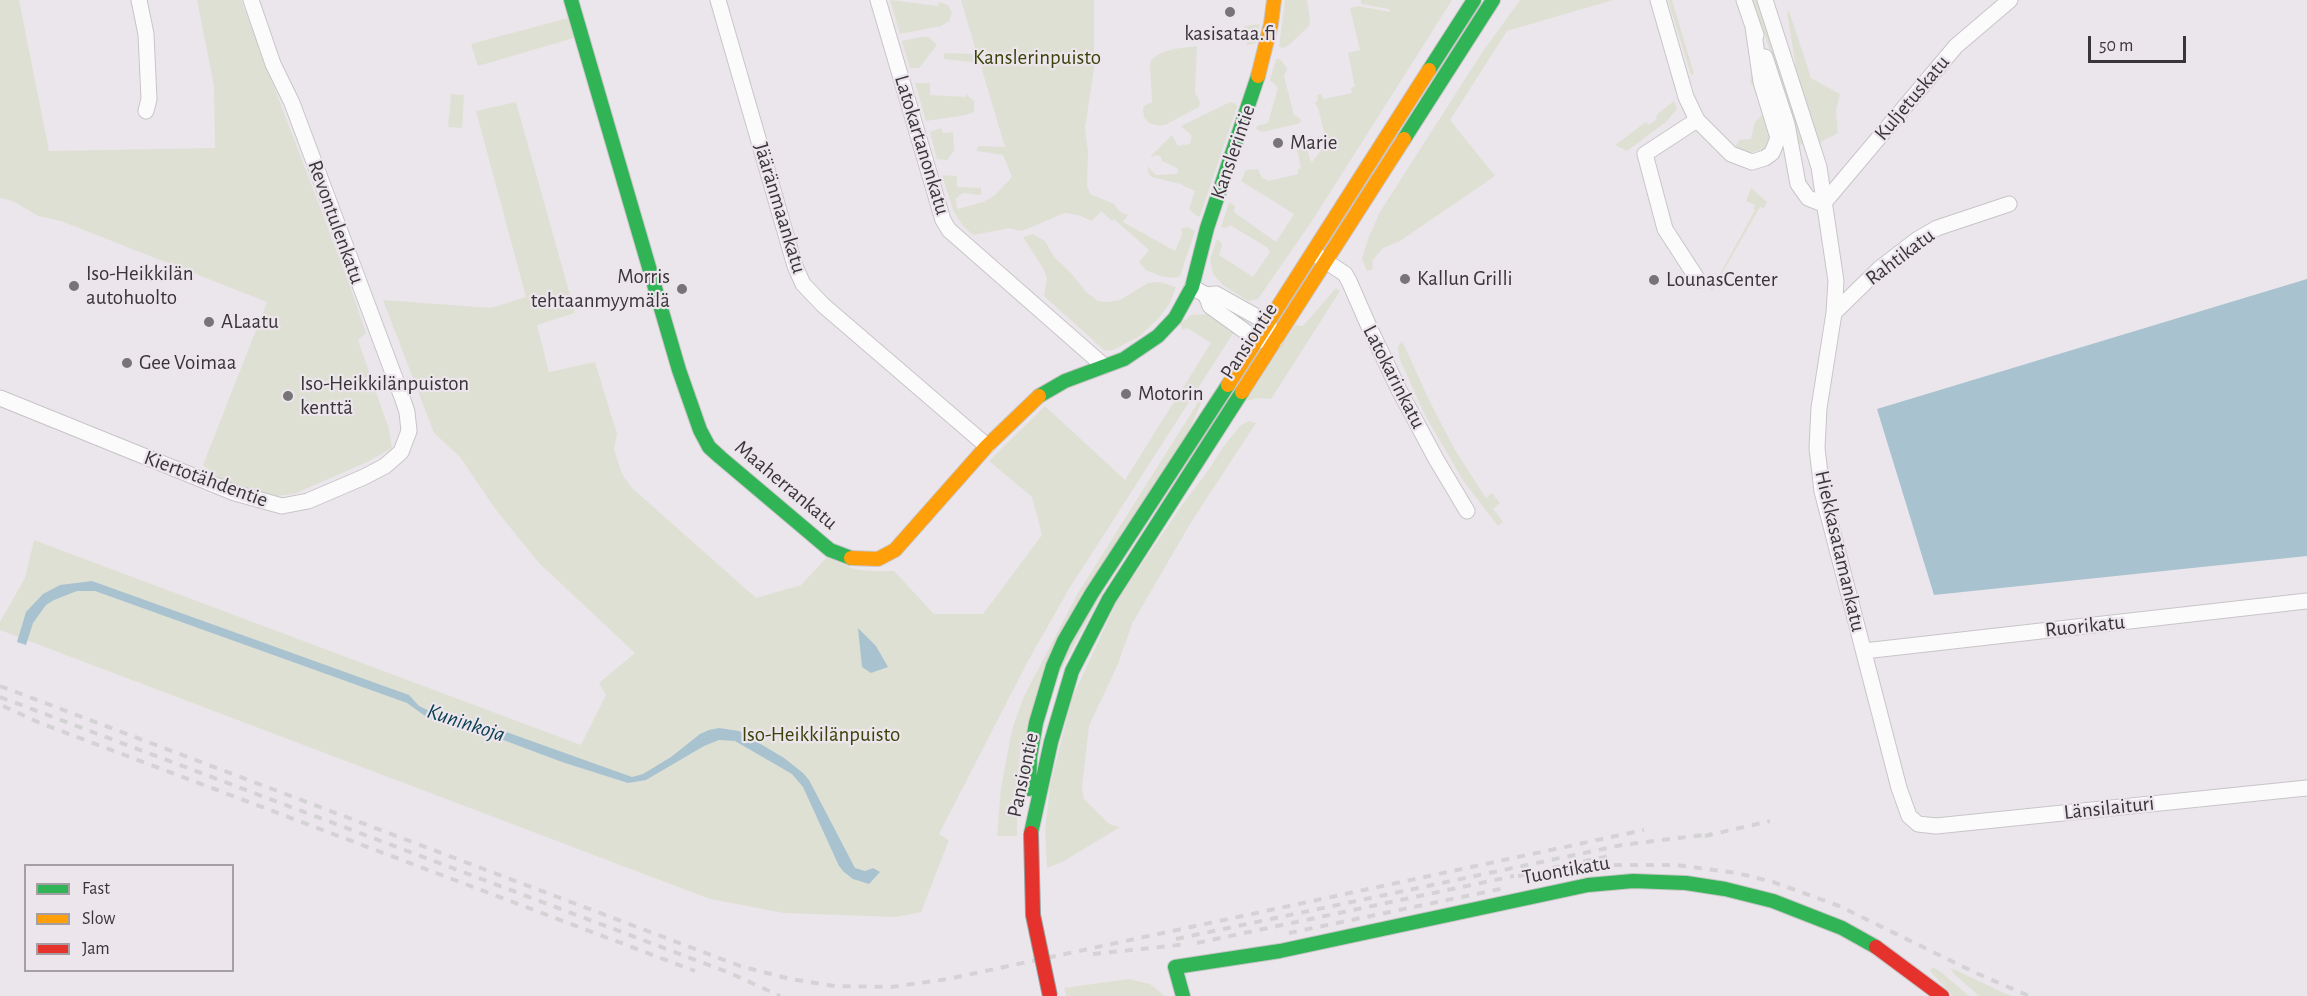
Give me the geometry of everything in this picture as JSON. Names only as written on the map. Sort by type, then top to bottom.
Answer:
[{"type":"street","points":[[139,0],[146,34],[149,99],[146,111]]},
{"type":"street","name":"Revontulenkatu","points":[[251,0],[273,64],[300,122],[402,397],[407,412],[409,431],[404,446]]},
{"type":"street","name":"Maaherrankatu","points":[[571,0],[695,420],[710,447],[831,550],[848,558],[878,559],[895,550],[987,446],[1030,403],[1047,390],[1124,359],[1158,336],[1175,318],[1192,287]]},
{"type":"street","name":"Jääränmaankatu","points":[[718,0],[795,266],[804,284],[823,305],[987,446]]},
{"type":"street","name":"Latokartanonkatu","points":[[878,0],[944,220],[949,230],[1104,366]]},
{"type":"street","name":"Kanslerintie","points":[[1192,287],[1208,228],[1263,63],[1272,24],[1274,0]]},
{"type":"street","name":"Pansiontie","points":[[1031,833],[1029,780],[1032,739],[1041,702],[1060,650],[1098,583],[1268,323],[1474,0]]},
{"type":"street","name":"Pansiontie","points":[[1031,833],[1060,706],[1080,651],[1109,600],[1493,0]]},
{"type":"street","points":[[1658,0],[1686,98],[1697,120],[1731,154],[1747,162],[1765,158],[1775,148],[1778,138],[1761,82],[1753,27]]},
{"type":"street","points":[[1744,0],[1786,124],[1798,184],[1808,198],[1823,204]]},
{"type":"street","name":"Hiekkasatamankatu","points":[[1765,0],[1819,167],[1836,281],[1834,314],[1819,408],[1817,448],[1822,491],[1899,788],[1906,812],[1913,820]]},
{"type":"street","name":"Kuljetuskatu","points":[[1823,204],[1956,46],[2010,0]]},
{"type":"street","points":[[1697,120],[1645,154],[1665,229],[1698,280]]},
{"type":"street","name":"Rahtikatu","points":[[1834,314],[1879,269],[1918,239],[1937,228],[2008,204]]},
{"type":"street","name":"Latokarinkatu","points":[[1312,252],[1349,280],[1399,390],[1467,511]]},
{"type":"street","points":[[1192,287],[1206,295],[1216,294],[1268,323],[1275,341],[1257,340],[1210,306],[1206,295]]},
{"type":"street","name":"Kiertotähdentie","points":[[0,398],[235,493],[282,506],[308,501],[364,477],[385,466],[404,446]]},
{"type":"street","name":"Ruorikatu","points":[[1864,651],[2307,601]]},
{"type":"street","name":"Länsilaituri","points":[[1913,820],[1936,826],[2307,788]]},
{"type":"street","points":[[1031,833],[1034,915],[1050,996]]},
{"type":"street","name":"Tuontikatu","points":[[1183,996],[1175,967],[1280,951],[1588,885],[1648,881],[1686,883],[1725,889],[1773,901],[1810,914],[1880,949],[1942,996]]},
{"type":"green space","points":[[0,0],[19,0],[49,151],[215,148],[214,86],[197,0],[241,0],[366,333],[358,340],[389,429],[392,448],[367,462],[294,494],[277,496],[263,495],[224,481],[203,465],[267,302],[61,221],[38,216],[13,201],[0,198]]},
{"type":"green space","points":[[890,0],[938,6],[939,2],[948,5],[952,13],[949,21],[941,26],[900,34]]},
{"type":"green space","name":"Kanslerinpuisto","points":[[961,0],[1094,0],[1094,69],[1085,128],[1088,152],[1087,185],[1090,194],[1114,204],[1120,212],[1128,215],[1123,222],[1175,251],[1182,234],[1181,229],[1188,227],[1195,231],[1180,276],[1175,278],[1160,276],[1146,270],[1139,262],[1149,250],[1114,219],[1112,221],[1101,211],[1092,221],[1065,213],[1018,231],[1010,228],[973,235],[962,225],[953,210],[942,175],[957,176],[957,187],[981,188],[981,195],[964,193],[960,195],[956,199],[957,209],[983,202],[994,196],[1012,177],[1003,155],[977,151],[978,146],[1005,147],[980,63],[944,59],[944,53],[977,54]]},
{"type":"green space","points":[[1285,0],[1307,0],[1310,19],[1309,26],[1283,48],[1279,47]]},
{"type":"green space","points":[[1361,0],[1452,0],[1314,218],[1258,299],[1248,301],[1223,285],[1213,274],[1210,260],[1217,239],[1222,245],[1219,255],[1253,277],[1270,252],[1268,248],[1230,225],[1226,228],[1221,227],[1229,202],[1235,206],[1234,212],[1276,242],[1294,214],[1241,181],[1246,170],[1258,169],[1262,178],[1269,181],[1298,174],[1298,169],[1301,168],[1295,141],[1305,140],[1312,162],[1327,143],[1315,103],[1318,100],[1317,95],[1321,94],[1323,99],[1352,93],[1351,87],[1355,87],[1348,53],[1360,50],[1350,8],[1358,6],[1390,12],[1389,9],[1361,4]]},
{"type":"green space","points":[[1520,0],[1613,0],[1507,31],[1450,120],[1495,176],[1400,241],[1383,248],[1372,261],[1373,269],[1367,271],[1362,259],[1380,212],[1481,54]]},
{"type":"green space","points":[[1668,0],[1672,0],[1694,74],[1691,75]]},
{"type":"green space","points":[[1753,0],[1758,0],[1805,144],[1798,145],[1795,126]]},
{"type":"green space","points":[[1789,11],[1811,78],[1840,94],[1836,111],[1838,133],[1819,143],[1796,68],[1787,12]]},
{"type":"green space","points":[[568,18],[574,38],[478,66],[471,44]]},
{"type":"green space","points":[[1260,24],[1256,43],[1247,45],[1244,26]]},
{"type":"green space","points":[[929,37],[937,45],[919,68],[910,68],[902,41]]},
{"type":"green space","points":[[1197,46],[1195,93],[1200,102],[1199,107],[1167,124],[1160,126],[1149,123],[1144,117],[1143,109],[1152,102],[1150,64],[1152,59],[1173,49]]},
{"type":"green space","points":[[1276,59],[1280,59],[1286,67],[1284,76],[1294,115],[1300,118],[1301,122],[1262,132],[1256,129],[1257,126],[1268,123],[1278,88],[1270,80]]},
{"type":"green space","points":[[1754,73],[1770,136],[1764,149],[1750,153],[1735,147],[1739,140],[1751,139],[1755,122],[1763,114],[1755,88],[1750,83],[1751,74]]},
{"type":"green space","points":[[915,83],[930,83],[930,95],[966,97],[966,94],[974,101],[974,112],[926,121]]},
{"type":"green space","points":[[451,94],[464,95],[462,128],[448,127]]},
{"type":"green space","points":[[1674,101],[1677,109],[1666,122],[1627,151],[1615,145],[1646,122],[1649,125],[1656,120],[1657,114]]},
{"type":"green space","name":"Iso-Heikkilänpuisto","points":[[516,102],[575,313],[537,325],[549,372],[595,362],[617,434],[614,449],[622,474],[632,488],[756,598],[801,585],[827,557],[854,569],[894,571],[934,614],[983,614],[1042,535],[1032,497],[989,461],[1045,406],[1125,480],[1211,343],[1187,328],[1183,330],[1180,324],[1191,315],[1209,314],[1234,332],[1069,589],[1028,661],[939,834],[949,840],[921,912],[896,917],[784,913],[710,899],[0,630],[0,622],[25,578],[34,540],[581,745],[606,695],[599,683],[635,653],[539,563],[496,510],[460,457],[434,433],[383,300],[491,308],[526,297],[476,111]]},
{"type":"green space","points":[[1230,102],[1236,104],[1237,107],[1198,217],[1189,209],[1195,191],[1180,184],[1152,177],[1149,175],[1147,166],[1156,175],[1179,172],[1177,168],[1162,161],[1161,157],[1151,156],[1172,135],[1178,146],[1190,144],[1192,136],[1181,126]]},
{"type":"green space","points":[[941,128],[943,133],[953,132],[954,151],[947,160],[937,159],[930,132]]},
{"type":"green space","points":[[1751,188],[1767,202],[1764,208],[1760,207],[1712,291],[1706,279],[1715,283],[1755,210],[1753,209],[1755,205],[1746,201]]},
{"type":"green space","points":[[1033,234],[1045,241],[1054,257],[1086,292],[1098,301],[1120,300],[1148,283],[1160,282],[1176,287],[1170,303],[1159,318],[1140,336],[1110,351],[1104,350],[1044,296],[1047,279],[1043,268],[1023,237]]},
{"type":"green space","points":[[1336,288],[1340,291],[1271,399],[1259,398],[1246,401],[1295,325],[1303,326]]},
{"type":"green space","points":[[1402,341],[1455,450],[1486,498],[1492,493],[1500,503],[1493,509],[1503,522],[1498,526],[1464,482],[1425,415],[1400,360],[1398,347]]},
{"type":"green space","points":[[1202,396],[1204,397],[1191,426],[1021,745],[1017,785],[1017,836],[997,836],[1001,788],[1012,730],[1023,698],[1078,593]]},
{"type":"green space","points":[[1249,421],[1256,423],[1190,524],[1132,624],[1118,664],[1089,726],[1082,788],[1084,799],[1109,824],[1120,827],[1064,861],[1047,868],[1045,830],[1050,786],[1072,698],[1118,599],[1223,447],[1241,425]]},
{"type":"green space","points":[[1933,967],[1969,996],[1953,996],[1930,971]]},
{"type":"green space","points":[[1951,968],[2012,996],[1979,996],[1953,973]]},
{"type":"green space","points":[[1129,979],[1150,984],[1165,996],[1066,996],[1064,988]]},
{"type":"water","points":[[2307,279],[2307,556],[1934,595],[1877,409]]},
{"type":"water","name":"Kuninkoja","points":[[92,581],[409,695],[419,706],[436,714],[456,714],[632,777],[643,774],[671,757],[700,734],[709,730],[719,728],[739,731],[784,758],[803,773],[809,780],[855,868],[865,871],[873,868],[880,872],[869,884],[853,879],[844,872],[839,866],[803,787],[792,774],[735,741],[719,740],[704,746],[646,780],[628,783],[562,762],[458,723],[428,718],[407,703],[95,591],[77,591],[46,605],[33,623],[26,645],[17,642],[26,612],[43,594],[60,585]]},
{"type":"water","points":[[858,628],[876,646],[888,667],[871,673],[862,667]]},
{"type":"railway","points":[[0,686],[740,966],[790,979],[835,986],[891,987],[948,979],[1644,830]]},
{"type":"railway","points":[[0,697],[730,973],[780,996]]},
{"type":"railway","points":[[3,706],[40,723],[695,971]]},
{"type":"railway","points":[[1705,836],[1770,821]]},
{"type":"railway","points":[[1176,939],[1622,845],[1711,834]]},
{"type":"railway","points":[[1552,868],[1614,855]]},
{"type":"railway","points":[[1598,865],[1676,865],[1737,873],[1773,882],[1839,906],[1976,973],[2029,996]]},
{"type":"railway","points":[[1518,876],[1559,870]]},
{"type":"railway","points":[[1197,943],[1514,876]]},
{"type":"railway","points":[[1289,933],[1505,888]]},
{"type":"railway","points":[[1093,954],[1188,944]]},
{"type":"traffic: fast","points":[[571,0],[679,370],[700,430],[709,447],[720,457],[830,550],[851,558]]},
{"type":"traffic: fast","points":[[1429,70],[1474,0]]},
{"type":"traffic: fast","points":[[1404,139],[1493,0]]},
{"type":"traffic: fast","points":[[1039,396],[1065,381],[1124,359],[1158,336],[1175,318],[1192,287],[1207,228],[1258,76]]},
{"type":"traffic: fast","points":[[1029,789],[1030,757],[1036,723],[1053,666],[1064,641],[1092,593],[1228,385]]},
{"type":"traffic: fast","points":[[1031,833],[1051,742],[1072,671],[1109,599],[1242,392]]},
{"type":"traffic: fast","points":[[1183,996],[1175,967],[1280,951],[1588,885],[1633,881],[1686,883],[1725,889],[1773,901],[1842,928],[1876,947]]},
{"type":"traffic: slow","points":[[1258,76],[1271,24],[1274,0]]},
{"type":"traffic: slow","points":[[1228,385],[1429,70]]},
{"type":"traffic: slow","points":[[1242,392],[1404,139]]},
{"type":"traffic: slow","points":[[851,558],[878,559],[895,550],[987,446],[1039,396]]},
{"type":"traffic: jam","points":[[1031,833],[1033,915],[1050,996]]},
{"type":"traffic: jam","points":[[1876,947],[1942,996]]},
{"type":"place","name":"kasisataa.fi","points":[[1230,12]]},
{"type":"place","name":"Marie","points":[[1278,143]]},
{"type":"place","name":"Kallun Grilli","points":[[1405,279]]},
{"type":"place","name":"LounasCenter","points":[[1654,280]]},
{"type":"place","name":"Iso-Heikkilän autohuolto","points":[[74,286]]},
{"type":"place","name":"Morris tehtaanmyymälä","points":[[682,289]]},
{"type":"place","name":"ALaatu","points":[[209,322]]},
{"type":"place","name":"Gee Voimaa","points":[[127,363]]},
{"type":"place","name":"Motorin","points":[[1126,394]]},
{"type":"place","name":"Iso-Heikkilänpuiston kenttä","points":[[288,396]]}]
